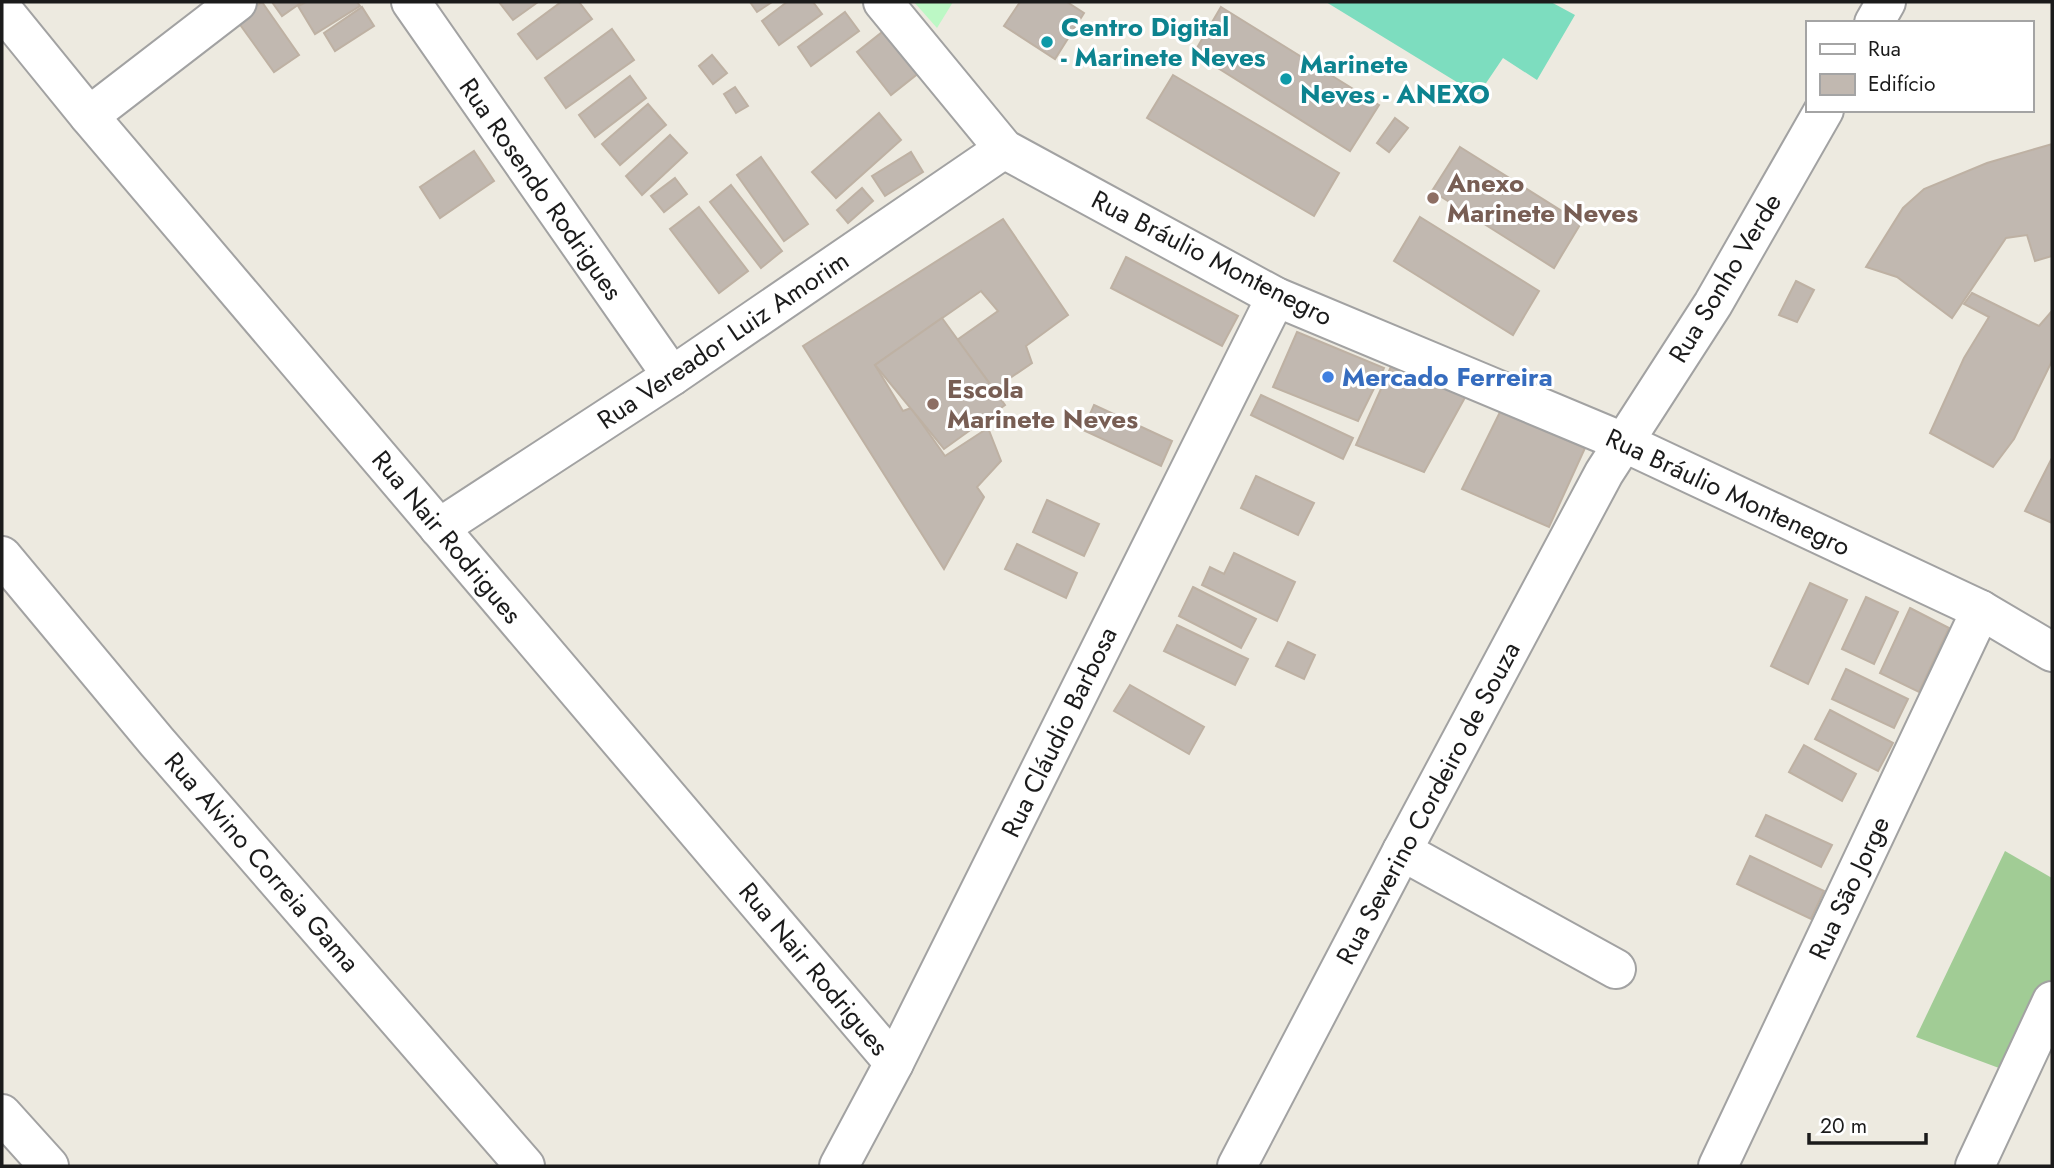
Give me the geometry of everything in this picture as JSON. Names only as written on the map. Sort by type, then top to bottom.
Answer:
[{"type":"street","points":[[89,116],[237,2]]},
{"type":"street","name":"Rua Rosendo Rodrigues","points":[[411,2],[672,376]]},
{"type":"street","name":"Rua Bráulio Montenegro","points":[[883,2],[1004,149],[1276,297],[1623,442],[1981,610],[2052,652]]},
{"type":"street","points":[[1875,21],[1886,2]]},
{"type":"street","name":"Rua Nair Rodrigues","points":[[2,9],[89,116],[894,1063]]},
{"type":"street","name":"Rua Sonho Verde","points":[[1623,442],[1713,304],[1823,112]]},
{"type":"street","name":"Rua Vereador Luiz Amorim","points":[[439,527],[672,376],[1004,149]]},
{"type":"street","name":"Rua Cláudio Barbosa","points":[[839,1166],[894,1063],[1276,297]]},
{"type":"street","name":"Rua Severino Cordeiro de Souza","points":[[1237,1166],[1402,851],[1623,442]]},
{"type":"street","name":"Rua Alvino Correia Gama","points":[[2,556],[157,742],[525,1166]]},
{"type":"street","name":"Rua São Jorge","points":[[1718,1166],[1981,610]]},
{"type":"street","points":[[1402,851],[1616,969]]},
{"type":"street","points":[[1975,1166],[2052,1001]]},
{"type":"street","points":[[2,1114],[49,1166]]},
{"type":"green space","points":[[914,2],[953,2],[937,28]]},
{"type":"green space","points":[[1326,2],[1551,2],[1575,15],[1537,80],[1503,58],[1478,95]]},
{"type":"green space","points":[[2005,851],[2052,878],[2052,985],[2015,1074],[1916,1037]]},
{"type":"building","points":[[262,2],[299,55],[274,72],[236,19]]},
{"type":"building","points":[[272,2],[302,2],[282,16]]},
{"type":"building","points":[[306,2],[357,2],[360,6],[315,34],[298,6]]},
{"type":"building","points":[[499,2],[538,2],[513,20]]},
{"type":"building","points":[[561,2],[579,2],[592,19],[537,59],[518,34]]},
{"type":"building","points":[[750,2],[772,2],[757,12]]},
{"type":"building","points":[[787,2],[813,2],[822,14],[779,45],[762,21]]},
{"type":"building","name":"Centro Digital - Marinete Neves","points":[[1020,2],[1067,2],[1084,13],[1055,59],[1004,26]]},
{"type":"building","points":[[362,7],[374,26],[335,51],[324,33]]},
{"type":"building","name":"Marinete Neves - ANEXO","points":[[1221,7],[1379,105],[1350,151],[1194,53]]},
{"type":"building","points":[[845,12],[859,31],[811,66],[798,47]]},
{"type":"building","points":[[612,29],[634,60],[566,108],[545,78]]},
{"type":"building","points":[[886,29],[920,72],[891,95],[857,52]]},
{"type":"building","points":[[712,55],[727,73],[713,84],[699,66]]},
{"type":"building","name":"Marinete Neves - ANEXO","points":[[1173,75],[1339,173],[1314,216],[1147,118]]},
{"type":"building","points":[[630,76],[646,98],[595,137],[579,115]]},
{"type":"building","points":[[735,87],[748,106],[736,113],[724,94]]},
{"type":"building","points":[[648,104],[666,125],[620,165],[602,144]]},
{"type":"building","points":[[879,113],[901,140],[836,198],[812,172]]},
{"type":"building","name":"Marinete Neves - ANEXO","points":[[1395,118],[1408,128],[1389,152],[1377,143]]},
{"type":"building","points":[[670,135],[687,153],[642,195],[626,176]]},
{"type":"building","points":[[2052,144],[2052,256],[2035,261],[2027,235],[2006,238],[1952,318],[1897,277],[1866,267],[1903,208],[1924,189],[1987,163]]},
{"type":"building","name":"Marinete Neves - ANEXO","points":[[1460,147],[1581,223],[1554,268],[1432,191]]},
{"type":"building","points":[[474,151],[494,181],[440,218],[420,187]]},
{"type":"building","points":[[911,152],[923,172],[885,196],[872,176]]},
{"type":"building","points":[[761,157],[808,224],[784,241],[737,175]]},
{"type":"building","points":[[675,178],[687,194],[664,212],[651,196]]},
{"type":"building","points":[[731,185],[782,251],[761,268],[710,202]]},
{"type":"building","points":[[862,188],[873,201],[848,223],[837,210]]},
{"type":"building","points":[[699,207],[748,271],[719,293],[670,229]]},
{"type":"building","points":[[1420,217],[1539,291],[1513,335],[1394,261]]},
{"type":"building","name":"Escola Marinete Neves","points":[[1003,219],[1068,315],[1026,346],[1032,363],[994,389],[957,340],[998,311],[981,291],[875,365],[903,411],[911,408],[945,456],[988,428],[1001,461],[977,487],[984,497],[944,569],[803,346]]},
{"type":"building","points":[[1126,257],[1238,316],[1222,346],[1111,288]]},
{"type":"building","points":[[1796,281],[1814,290],[1797,322],[1779,315]]},
{"type":"building","points":[[1972,293],[2039,326],[2052,311],[2052,361],[2014,439],[1993,467],[1930,433],[1964,358],[1989,317],[1964,304]]},
{"type":"building","points":[[942,318],[1005,405],[944,449],[875,365]]},
{"type":"building","name":"Mercado Ferreira","points":[[1297,332],[1384,368],[1358,421],[1273,387]]},
{"type":"building","points":[[1393,362],[1468,392],[1424,472],[1356,445]]},
{"type":"building","points":[[1261,395],[1353,438],[1343,459],[1251,415]]},
{"type":"building","points":[[1094,405],[1172,441],[1161,466],[1083,430]]},
{"type":"building","points":[[1500,412],[1585,448],[1549,527],[1462,489]]},
{"type":"building","points":[[2052,458],[2052,523],[2025,511]]},
{"type":"building","points":[[1256,476],[1314,503],[1298,535],[1241,508]]},
{"type":"building","points":[[1047,500],[1099,524],[1084,556],[1033,532]]},
{"type":"building","points":[[1017,544],[1077,573],[1066,598],[1005,569]]},
{"type":"building","points":[[1234,553],[1295,582],[1277,621],[1202,585],[1210,567],[1224,574]]},
{"type":"building","points":[[1810,583],[1847,600],[1808,684],[1771,666]]},
{"type":"building","points":[[1193,587],[1256,619],[1241,648],[1179,616]]},
{"type":"building","points":[[1866,597],[1898,612],[1874,664],[1842,649]]},
{"type":"building","points":[[1910,608],[1949,628],[1919,692],[1880,673]]},
{"type":"building","points":[[1177,625],[1248,659],[1235,685],[1164,651]]},
{"type":"building","points":[[1288,642],[1315,655],[1304,679],[1276,666]]},
{"type":"building","points":[[1846,669],[1908,699],[1894,728],[1832,699]]},
{"type":"building","points":[[1130,685],[1204,727],[1189,754],[1114,711]]},
{"type":"building","points":[[1830,710],[1893,743],[1878,771],[1815,739]]},
{"type":"building","points":[[1804,745],[1856,774],[1842,801],[1789,772]]},
{"type":"building","points":[[1766,815],[1832,845],[1821,867],[1756,836]]},
{"type":"building","points":[[1750,856],[1824,891],[1811,919],[1737,884]]},
{"type":"place","name":"Centro Digital - Marinete Neves","points":[[1047,42]]},
{"type":"place","name":"Marinete Neves - ANEXO","points":[[1286,79]]},
{"type":"place","name":"Anexo Marinete Neves","points":[[1433,198]]},
{"type":"place","name":"Mercado Ferreira","points":[[1328,377]]},
{"type":"place","name":"Escola Marinete Neves","points":[[933,404]]}]
